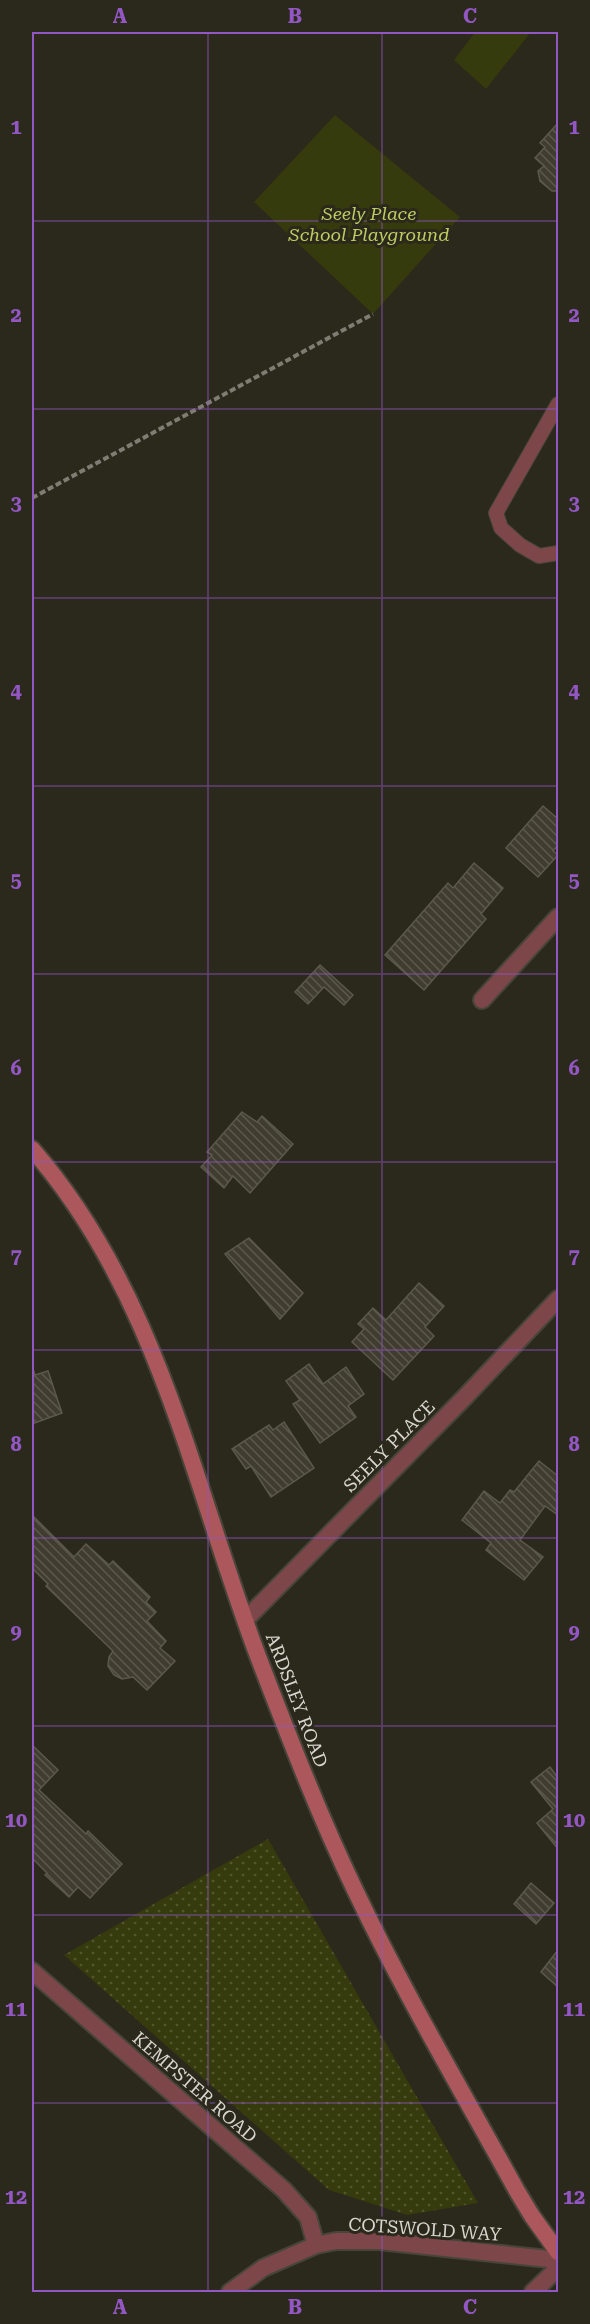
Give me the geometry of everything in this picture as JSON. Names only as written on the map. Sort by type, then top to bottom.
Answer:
[{"type":"main road","name":"ARDSLEY ROAD","points":[[32,1149],[86,1222],[128,1296],[169,1396],[258,1656],[354,1889],[428,2032],[517,2191],[558,2252]]},
{"type":"street","points":[[482,1000],[558,918]]},
{"type":"street","name":"SEELY PLACE","points":[[246,1618],[465,1397],[558,1299]]},
{"type":"street","name":"KEMPSTER ROAD","points":[[32,1971],[284,2190],[308,2217],[315,2245]]},
{"type":"street","name":"COTSWOLD WAY","points":[[230,2292],[263,2268],[315,2245],[352,2240],[558,2260]]},
{"type":"street","points":[[533,2292],[558,2268]]},
{"type":"lane","points":[[558,404],[496,513],[501,528],[520,545],[539,556],[558,553]]},
{"type":"path","points":[[32,498],[373,314]]},
{"type":"green space","points":[[475,32],[531,32],[486,89],[454,60]]},
{"type":"green space","name":"Seely Place School Playground","points":[[335,115],[460,217],[373,314],[254,202]]},
{"type":"green space","points":[[268,1839],[478,2203],[407,2215],[329,2190],[64,1955]]},
{"type":"building","points":[[558,123],[558,191],[552,191],[540,181],[538,171],[544,166],[535,158],[545,147],[540,143]]},
{"type":"building","points":[[543,806],[558,819],[558,845],[553,851],[558,855],[538,877],[506,848]]},
{"type":"building","points":[[474,863],[503,888],[481,914],[486,919],[424,990],[385,955],[448,883],[453,888]]},
{"type":"building","points":[[320,965],[353,995],[344,1005],[324,987],[308,1004],[295,992]]},
{"type":"building","points":[[242,1112],[257,1122],[262,1116],[293,1144],[250,1193],[233,1176],[224,1188],[201,1167],[212,1155],[207,1152]]},
{"type":"building","points":[[249,1238],[303,1293],[280,1319],[225,1254]]},
{"type":"building","points":[[419,1283],[444,1306],[425,1327],[434,1336],[393,1380],[352,1342],[364,1329],[358,1324],[373,1308],[386,1320]]},
{"type":"building","points":[[309,1364],[323,1384],[346,1367],[364,1394],[348,1406],[356,1417],[320,1443],[293,1404],[300,1400],[286,1381]]},
{"type":"building","points":[[32,1366],[35,1375],[48,1371],[62,1413],[32,1424]]},
{"type":"building","points":[[284,1422],[314,1468],[271,1497],[251,1466],[246,1469],[232,1449],[269,1425],[273,1430]]},
{"type":"building","points":[[539,1461],[558,1476],[558,1515],[545,1506],[520,1540],[543,1557],[524,1580],[486,1550],[491,1543],[462,1520],[484,1491],[500,1503],[510,1490],[514,1492]]},
{"type":"building","points":[[32,1515],[74,1557],[86,1544],[109,1565],[113,1561],[150,1597],[146,1602],[156,1612],[147,1621],[166,1641],[160,1648],[175,1661],[147,1690],[133,1677],[122,1679],[114,1675],[108,1666],[109,1657],[113,1651],[46,1586],[48,1584],[32,1568]]},
{"type":"building","points":[[32,1745],[58,1770],[39,1790],[86,1834],[88,1831],[122,1864],[90,1898],[78,1887],[69,1897],[45,1875],[47,1873],[32,1858]]},
{"type":"building","points":[[550,1767],[558,1778],[558,1849],[537,1823],[553,1809],[531,1782]]},
{"type":"building","points":[[531,1883],[554,1903],[536,1924],[514,1904]]},
{"type":"building","points":[[558,1950],[558,1987],[541,1972]]}]
